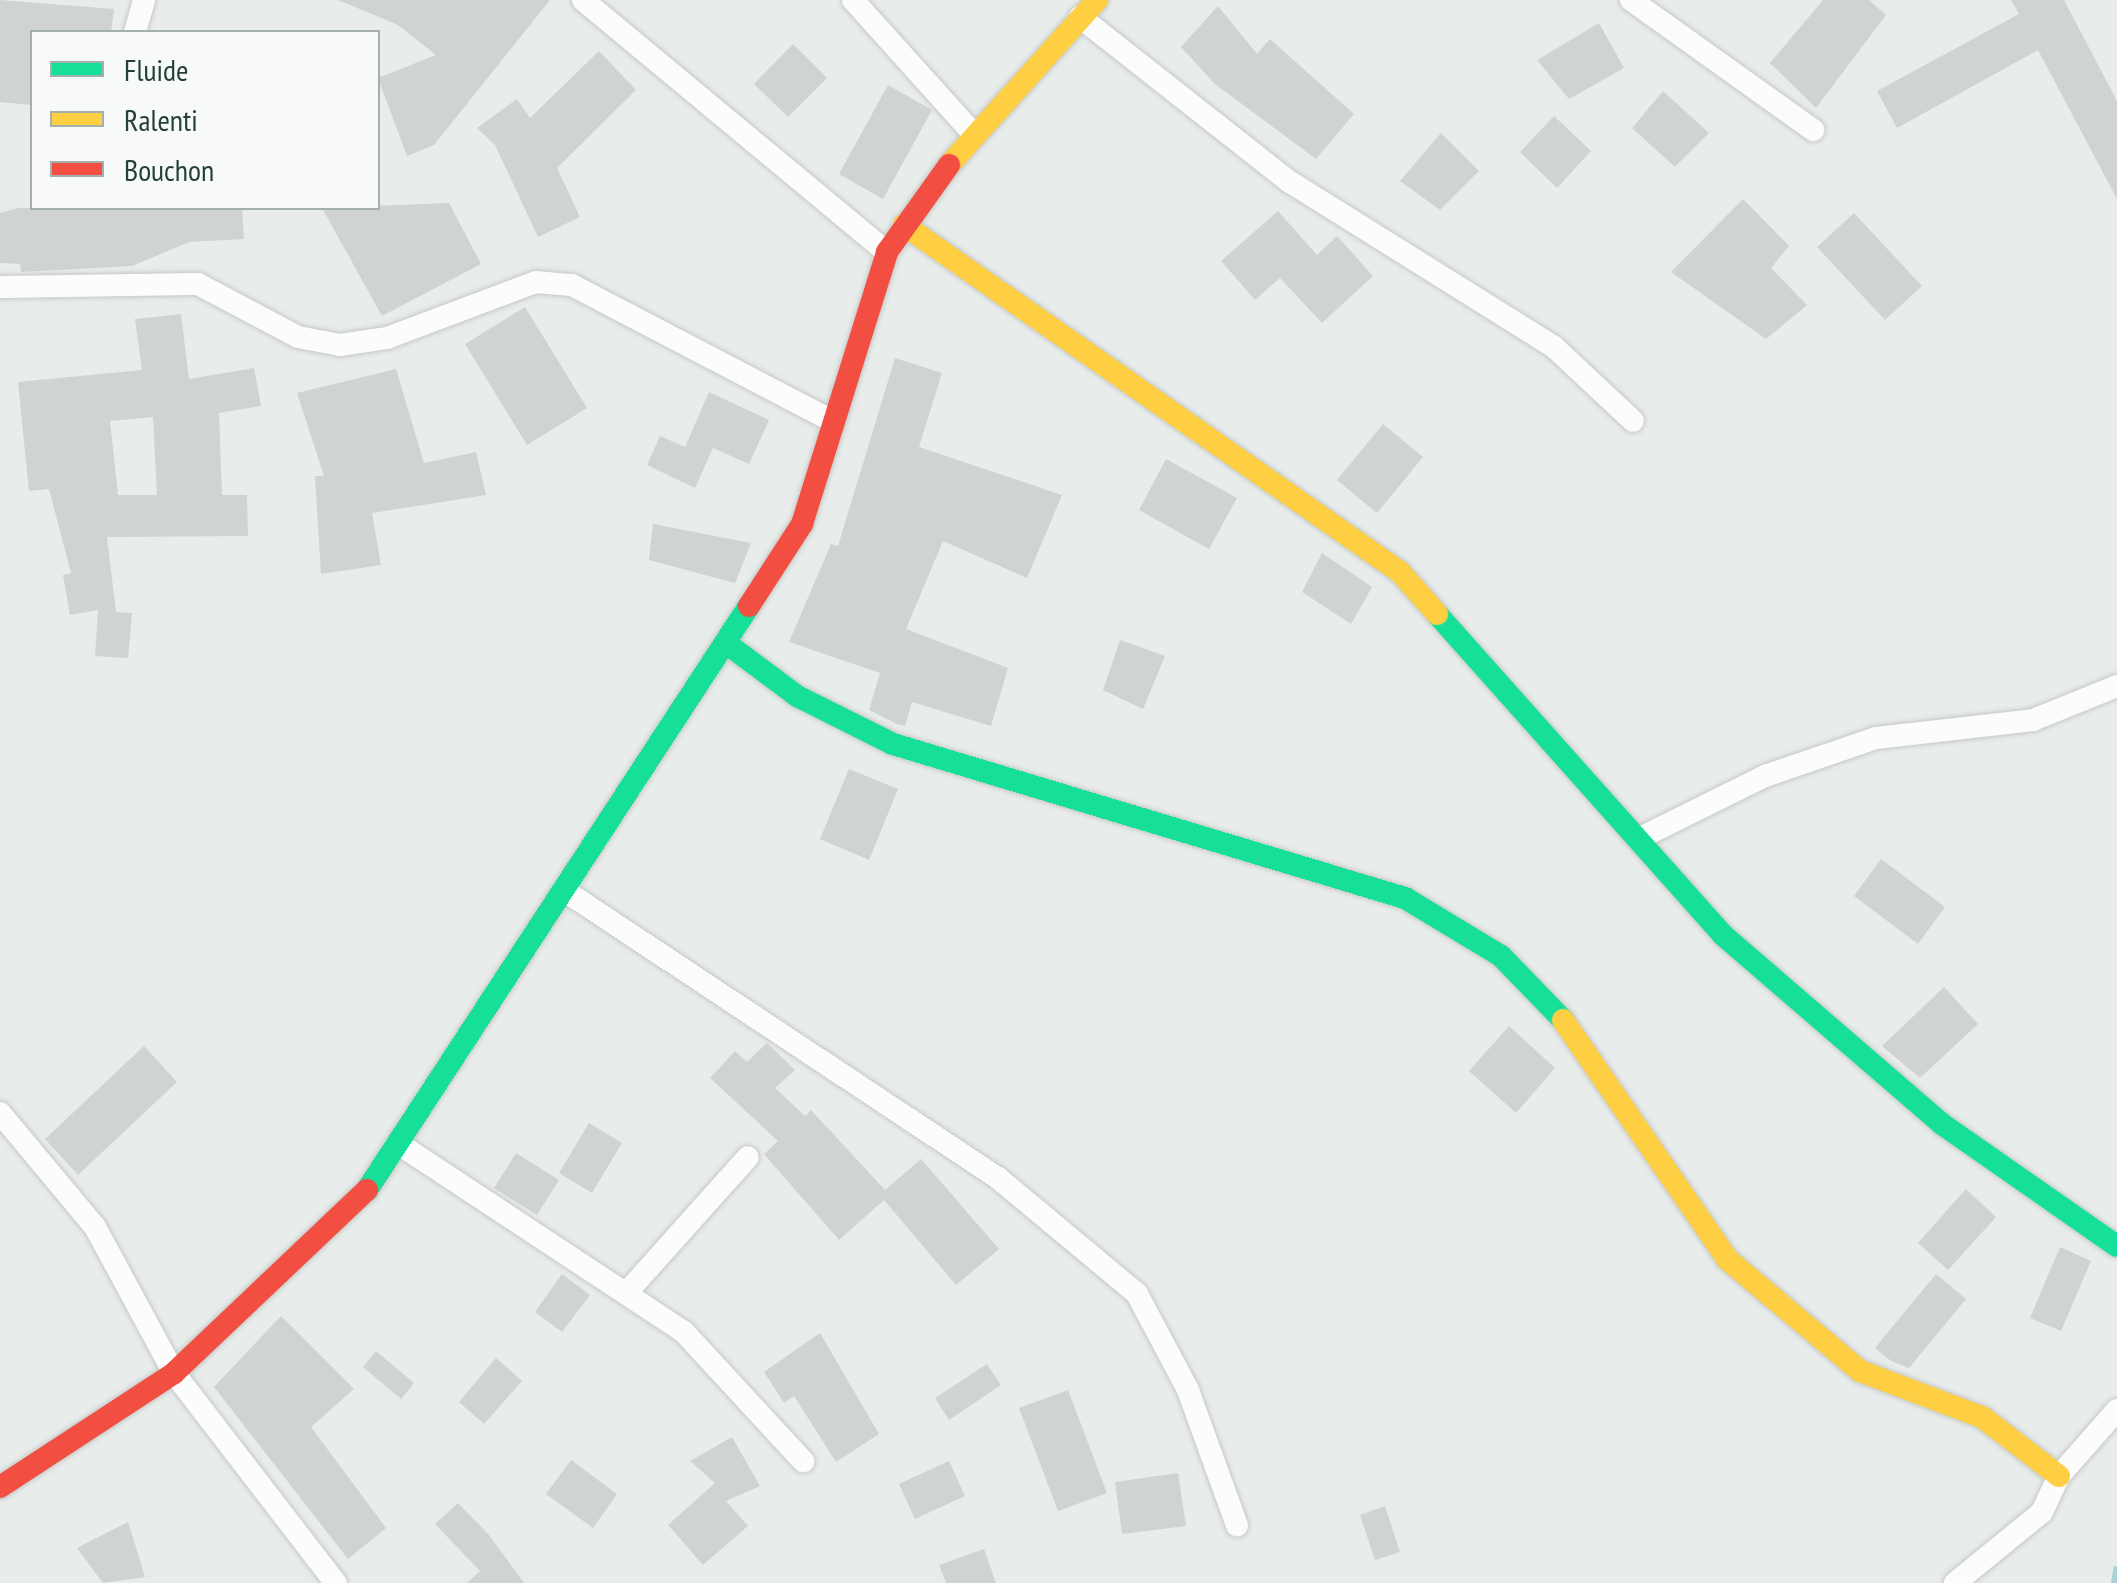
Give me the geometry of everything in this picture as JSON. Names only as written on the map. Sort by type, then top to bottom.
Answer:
[{"type":"street","points":[[136,30],[144,0]]},
{"type":"street","points":[[583,0],[888,252]]},
{"type":"street","points":[[853,0],[972,132]]},
{"type":"street","points":[[0,1487],[174,1373],[340,1222],[402,1146],[730,646],[802,524],[888,252],[904,224],[972,132],[1097,0]]},
{"type":"street","points":[[1631,0],[1704,61],[1813,130]]},
{"type":"street","points":[[1080,17],[1290,182],[1554,347],[1632,421]]},
{"type":"street","points":[[904,224],[1400,572],[1723,935],[1942,1124],[2117,1246]]},
{"type":"street","points":[[0,287],[198,284],[298,336],[340,345],[387,338],[536,282],[572,286],[832,422]]},
{"type":"street","points":[[730,646],[797,696],[893,744],[1306,861],[1404,898],[1501,956],[1551,1003],[1727,1259],[1860,1371],[1982,1417],[2059,1476]]},
{"type":"street","points":[[1638,839],[1765,776],[1876,738],[2033,720],[2117,686]]},
{"type":"street","points":[[568,893],[998,1178],[1137,1294],[1188,1390],[1237,1525]]},
{"type":"street","points":[[0,1113],[95,1227],[174,1373],[336,1583]]},
{"type":"street","points":[[402,1146],[629,1290],[724,1370],[803,1461]]},
{"type":"street","points":[[629,1290],[748,1157]]},
{"type":"street","points":[[1955,1583],[2042,1512],[2059,1476],[2117,1410]]},
{"type":"building","points":[[0,0],[114,9],[111,30],[30,30],[30,105],[0,102]]},
{"type":"building","points":[[338,0],[550,0],[434,145],[407,156],[380,77],[436,55],[398,25]]},
{"type":"building","points":[[1823,0],[1869,0],[1886,15],[1816,108],[1770,63]]},
{"type":"building","points":[[2011,0],[2064,0],[2117,101],[2117,199],[2038,50],[1897,128],[1877,91],[2019,14]]},
{"type":"building","points":[[1218,6],[1257,54],[1270,39],[1354,114],[1316,159],[1215,84],[1181,47]]},
{"type":"building","points":[[1599,23],[1624,68],[1569,99],[1537,60]]},
{"type":"building","points":[[793,44],[827,78],[788,117],[754,84]]},
{"type":"building","points":[[599,51],[636,90],[557,168],[580,217],[538,237],[495,145],[477,128],[517,99],[530,118]]},
{"type":"building","points":[[888,85],[932,110],[883,199],[839,174]]},
{"type":"building","points":[[1663,91],[1709,133],[1675,167],[1632,128]]},
{"type":"building","points":[[1554,116],[1591,151],[1557,188],[1520,152]]},
{"type":"building","points":[[1441,133],[1479,171],[1440,210],[1400,181]]},
{"type":"building","points":[[1743,199],[1789,246],[1771,268],[1807,305],[1766,339],[1671,272]]},
{"type":"building","points":[[449,203],[481,264],[382,316],[323,210],[380,210],[380,206]]},
{"type":"building","points":[[18,208],[242,210],[244,239],[189,242],[132,266],[21,272],[20,264],[0,263],[0,213]]},
{"type":"building","points":[[1278,211],[1317,255],[1337,236],[1373,276],[1322,323],[1280,278],[1255,300],[1221,261]]},
{"type":"building","points":[[1854,213],[1922,286],[1885,320],[1817,247]]},
{"type":"building","points":[[525,307],[587,408],[527,445],[465,344]]},
{"type":"building","points":[[181,314],[189,379],[254,368],[261,406],[219,413],[222,495],[247,495],[248,536],[107,537],[116,612],[132,613],[128,658],[95,656],[98,610],[70,615],[63,575],[71,573],[49,489],[29,491],[18,382],[142,370],[135,319]],"holes":[[[153,417],[157,495],[118,495],[110,421]]]},
{"type":"building","points":[[895,358],[942,373],[919,447],[1062,495],[1027,578],[943,541],[906,629],[1008,668],[991,726],[912,702],[905,726],[897,724],[869,710],[880,673],[789,642],[831,544],[838,546]]},
{"type":"building","points":[[396,369],[424,463],[476,452],[486,495],[372,513],[381,565],[321,574],[315,476],[324,476],[297,393]]},
{"type":"building","points":[[709,392],[769,420],[749,464],[713,448],[695,488],[647,465],[660,436],[685,447]]},
{"type":"building","points":[[1383,424],[1423,457],[1377,513],[1337,480]]},
{"type":"building","points":[[1166,459],[1237,498],[1209,549],[1139,510]]},
{"type":"building","points":[[653,524],[751,543],[735,583],[649,560]]},
{"type":"building","points":[[1322,553],[1372,587],[1351,624],[1302,592]]},
{"type":"building","points":[[1120,640],[1165,656],[1143,709],[1103,690]]},
{"type":"building","points":[[849,769],[898,789],[869,860],[820,839]]},
{"type":"building","points":[[1881,859],[1945,907],[1918,944],[1854,896]]},
{"type":"building","points":[[1944,987],[1978,1024],[1920,1078],[1882,1046]]},
{"type":"building","points":[[1509,1026],[1555,1068],[1516,1113],[1469,1071]]},
{"type":"building","points":[[767,1043],[795,1070],[775,1088],[805,1116],[811,1110],[885,1190],[921,1159],[999,1249],[956,1285],[884,1200],[839,1240],[764,1154],[778,1141],[710,1078],[735,1051],[747,1062]]},
{"type":"building","points":[[144,1046],[177,1082],[78,1175],[45,1139]]},
{"type":"building","points":[[589,1123],[622,1143],[592,1193],[559,1173]]},
{"type":"building","points":[[516,1153],[559,1180],[537,1215],[494,1188]]},
{"type":"building","points":[[1966,1189],[1996,1217],[1948,1270],[1918,1243]]},
{"type":"building","points":[[2060,1247],[2091,1261],[2061,1331],[2030,1318]]},
{"type":"building","points":[[562,1274],[590,1295],[562,1332],[535,1312]]},
{"type":"building","points":[[1936,1274],[1966,1299],[1909,1368],[1891,1361],[1875,1348]]},
{"type":"building","points":[[281,1316],[354,1389],[311,1427],[386,1528],[348,1559],[214,1387]]},
{"type":"building","points":[[820,1333],[879,1434],[836,1462],[794,1396],[784,1403],[764,1372]]},
{"type":"building","points":[[376,1351],[414,1383],[401,1399],[363,1367]]},
{"type":"building","points":[[496,1358],[522,1381],[484,1424],[459,1402]]},
{"type":"building","points":[[987,1364],[1001,1385],[949,1420],[935,1398]]},
{"type":"building","points":[[1068,1390],[1107,1493],[1058,1511],[1019,1408]]},
{"type":"building","points":[[732,1437],[760,1486],[726,1501],[748,1526],[703,1565],[668,1525],[715,1483],[690,1461]]},
{"type":"building","points":[[571,1460],[617,1494],[593,1528],[546,1494]]},
{"type":"building","points":[[949,1461],[965,1496],[915,1519],[899,1484]]},
{"type":"building","points":[[1178,1473],[1186,1526],[1122,1534],[1115,1482]]},
{"type":"building","points":[[458,1503],[489,1535],[524,1583],[467,1583],[480,1571],[435,1524]]},
{"type":"building","points":[[1385,1506],[1400,1552],[1375,1560],[1360,1515]]},
{"type":"building","points":[[128,1522],[145,1577],[103,1583],[77,1548]]},
{"type":"building","points":[[984,1549],[996,1583],[946,1583],[939,1565]]},
{"type":"waterway","points":[[2115,1583],[2117,1570]]},
{"type":"traffic: fast","points":[[367,1190],[749,606]]},
{"type":"traffic: fast","points":[[1437,614],[1723,935],[1942,1124],[2117,1246]]},
{"type":"traffic: fast","points":[[730,646],[797,696],[893,744],[1405,898],[1501,956],[1563,1020]]},
{"type":"traffic: slow","points":[[949,165],[1097,0]]},
{"type":"traffic: slow","points":[[904,225],[1400,572],[1437,614]]},
{"type":"traffic: slow","points":[[1563,1020],[1727,1259],[1860,1371],[1982,1417],[2059,1476]]},
{"type":"traffic: jam","points":[[749,606],[802,524],[887,252],[949,165]]},
{"type":"traffic: jam","points":[[0,1487],[174,1373],[367,1190]]}]
